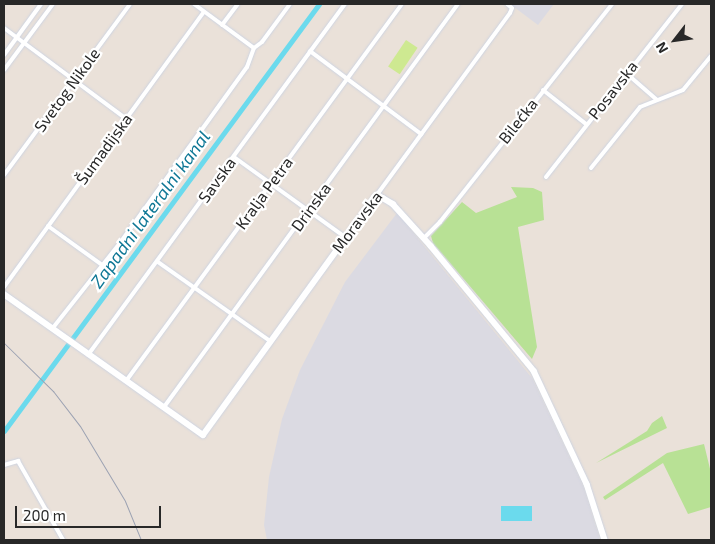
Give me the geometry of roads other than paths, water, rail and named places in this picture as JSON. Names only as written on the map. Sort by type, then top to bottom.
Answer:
[{"type":"street","points":[[4,55],[41,4]]},
{"type":"street","points":[[4,70],[53,4]]},
{"type":"street","name":"Svetog Nikole","points":[[4,175],[130,4]]},
{"type":"street","points":[[194,4],[254,48]]},
{"type":"street","points":[[222,25],[238,4]]},
{"type":"street","points":[[52,330],[247,67],[254,48],[262,42],[290,4]]},
{"type":"street","name":"Savska","points":[[88,355],[158,262],[345,4]]},
{"type":"street","name":"Kralja Petra","points":[[126,382],[402,4]]},
{"type":"street","name":"Drinska","points":[[162,409],[233,315],[458,4]]},
{"type":"street","name":"Bilećka","points":[[424,238],[440,222],[612,4]]},
{"type":"street","name":"Posavska","points":[[546,177],[682,4]]},
{"type":"street","name":"Moravska","points":[[162,409],[200,434],[206,432],[421,134],[509,5]]},
{"type":"street","name":"Šumadijska","points":[[4,287],[204,12]]},
{"type":"street","points":[[4,28],[126,118]]},
{"type":"street","points":[[310,51],[421,134]]},
{"type":"street","points":[[591,168],[634,112],[656,99],[682,90],[711,56]]},
{"type":"street","points":[[626,73],[656,99]]},
{"type":"street","points":[[543,90],[586,124]]},
{"type":"street","points":[[234,157],[345,237]]},
{"type":"street","points":[[376,196],[393,204],[424,238],[534,371],[587,484],[605,540]]},
{"type":"street","points":[[48,226],[102,265]]},
{"type":"street","points":[[158,262],[270,341]]},
{"type":"street","points":[[4,294],[162,409]]},
{"type":"street","points":[[4,466],[18,461],[63,540]]},
{"type":"water","points":[[501,506],[532,506],[532,521],[501,521]]},
{"type":"waterway","name":"Zapadni lateralni kanal","points":[[4,431],[319,4]]},
{"type":"railway","points":[[4,343],[53,391],[80,426],[125,501],[141,540]]}]
